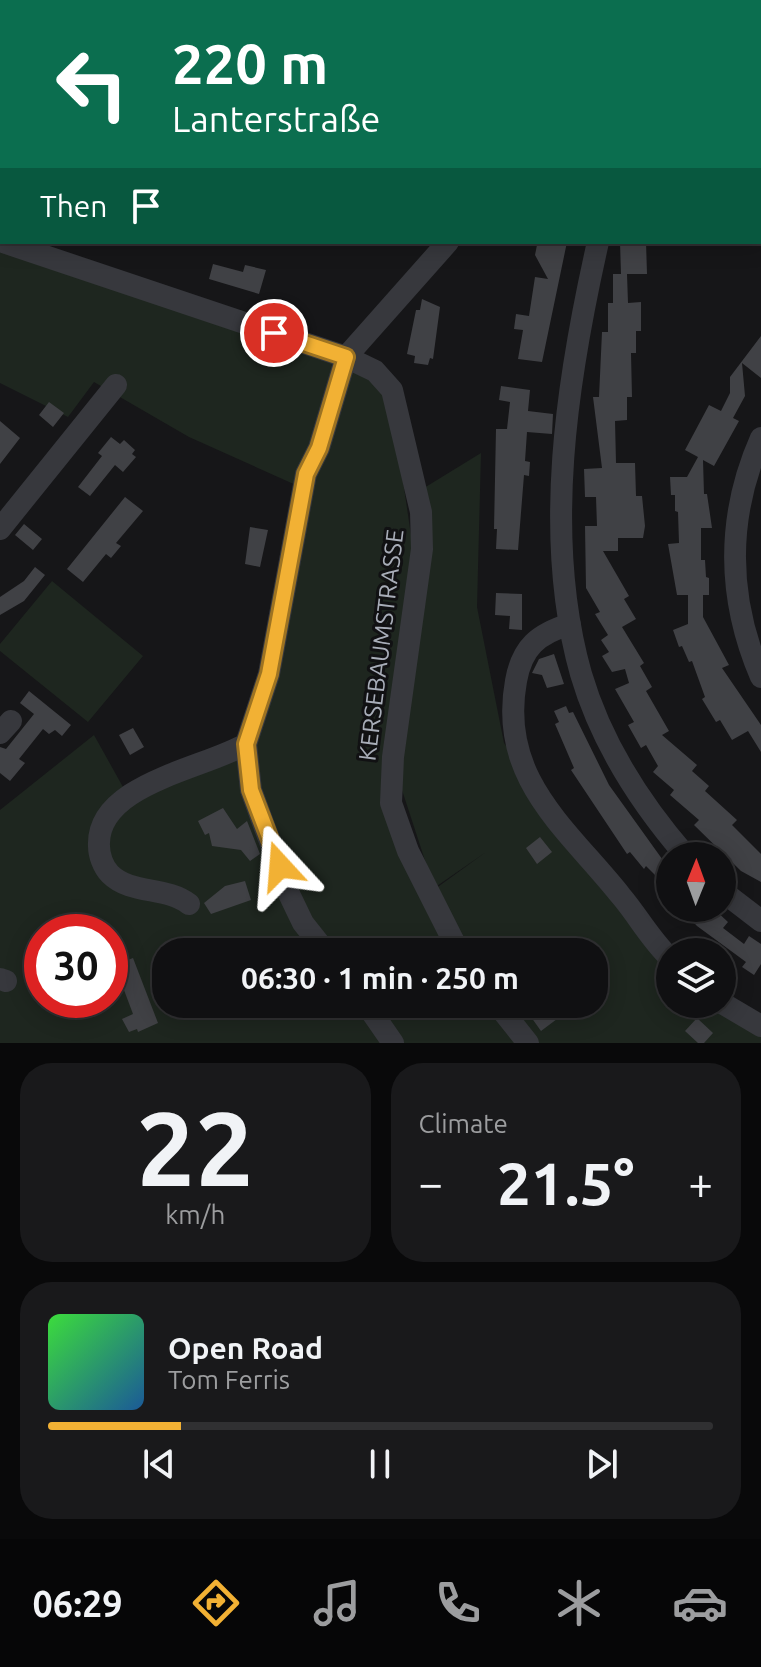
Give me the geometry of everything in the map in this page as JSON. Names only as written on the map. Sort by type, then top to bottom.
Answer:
[{"type":"street","name":"KERSEBAUMSTRASSE","points":[[9,244],[346,357],[375,371],[392,390],[421,512],[422,549],[393,757],[391,803],[408,851],[452,938]]},
{"type":"street","points":[[315,938],[303,923],[290,896],[251,790],[246,744],[269,674],[306,474],[319,448],[346,357],[446,244]]},
{"type":"street","points":[[598,244],[572,378],[565,458],[563,553],[570,624],[582,675],[610,745],[643,802],[675,842]]},
{"type":"street","points":[[0,529],[116,385]]},
{"type":"street","points":[[761,438],[742,492],[734,549],[739,612],[761,677]]},
{"type":"street","points":[[570,624],[546,631],[534,639],[525,652],[515,686],[515,739],[542,804],[656,941]]},
{"type":"street","points":[[189,904],[162,891],[121,882],[109,873],[99,850],[102,824],[110,811],[134,791],[246,744]]},
{"type":"street","points":[[736,902],[761,921]]},
{"type":"street","points":[[736,1011],[761,1026]]},
{"type":"street","points":[[376,1018],[393,1043]]},
{"type":"street","points":[[508,1018],[528,1043]]},
{"type":"shaded area","points":[[0,244],[375,372],[392,406],[413,549],[386,791],[447,938],[152,938],[152,1018],[501,1018],[522,1043],[0,1043],[0,810],[94,735],[123,787],[155,772],[206,755],[237,737],[249,723],[298,486],[189,437],[94,382],[68,417],[0,383]]},
{"type":"shaded area","points":[[481,453],[477,607],[504,743],[548,807],[658,938],[656,1018],[736,1018],[736,1010],[761,1022],[761,1043],[538,1043],[517,1018],[608,1018],[608,938],[460,938],[435,889],[486,852],[434,888],[402,790],[405,701],[424,488]]},
{"type":"shaded area","points":[[52,581],[143,656],[88,722],[0,651],[0,644]]},
{"type":"building","points":[[567,244],[542,362],[518,359],[523,330],[514,329],[516,314],[529,316],[535,277],[548,279],[535,255],[537,245]]},
{"type":"building","points":[[620,244],[646,244],[647,274],[627,274],[628,303],[641,302],[641,331],[636,331],[636,353],[631,353],[632,397],[627,397],[627,420],[615,421],[616,463],[635,463],[636,496],[642,496],[645,526],[643,538],[618,538],[618,551],[603,551],[629,596],[624,599],[636,619],[622,627],[644,663],[640,666],[652,687],[646,691],[669,731],[662,735],[697,765],[692,771],[709,786],[705,791],[737,820],[732,825],[761,854],[761,882],[736,866],[736,842],[711,842],[694,825],[699,820],[670,795],[674,790],[653,772],[658,766],[646,745],[641,748],[628,725],[634,722],[615,689],[629,683],[625,669],[612,672],[602,656],[609,652],[601,640],[608,635],[595,614],[600,612],[586,588],[585,526],[597,526],[596,497],[585,497],[584,469],[602,468],[593,397],[599,397],[602,332],[608,332],[608,303],[613,303],[613,274],[621,274]]},
{"type":"building","points":[[213,264],[243,272],[245,265],[266,270],[259,294],[209,279]]},
{"type":"building","points":[[422,299],[440,307],[433,359],[430,358],[428,365],[414,363],[415,356],[407,354],[416,310],[420,310]]},
{"type":"building","points":[[761,336],[761,378],[742,363],[745,396],[733,418],[739,421],[714,466],[703,460],[704,494],[707,494],[712,528],[701,528],[701,560],[705,560],[706,577],[709,578],[709,595],[703,595],[703,617],[729,665],[722,668],[761,725],[761,752],[748,731],[732,740],[702,699],[705,697],[692,661],[689,662],[682,646],[679,647],[673,630],[688,624],[688,595],[677,595],[668,544],[679,543],[678,512],[675,511],[675,495],[671,495],[670,477],[687,477],[698,457],[685,450],[709,405],[721,411],[730,393],[730,377]]},
{"type":"building","points":[[501,386],[530,390],[528,411],[553,414],[552,434],[527,432],[525,461],[530,462],[529,476],[524,475],[518,550],[496,549],[496,429],[507,429],[510,402],[499,400]]},
{"type":"building","points":[[49,402],[64,413],[53,427],[39,415]]},
{"type":"building","points":[[0,421],[20,438],[0,464]]},
{"type":"building","points":[[111,437],[120,444],[124,440],[135,450],[132,454],[136,457],[123,472],[115,465],[90,496],[78,487],[102,456],[98,453]]},
{"type":"building","points":[[125,497],[143,511],[116,543],[121,546],[111,558],[106,554],[83,582],[67,569]]},
{"type":"building","points":[[24,524],[42,539],[33,550],[15,535]]},
{"type":"building","points":[[250,527],[268,530],[260,567],[245,564]]},
{"type":"building","points":[[35,567],[45,575],[24,601],[0,615],[0,597],[24,581]]},
{"type":"building","points":[[496,593],[522,594],[522,630],[509,629],[510,616],[495,615]]},
{"type":"building","points":[[554,654],[564,684],[547,688],[542,675],[532,673],[539,659]]},
{"type":"building","points":[[29,691],[71,725],[62,736],[55,730],[49,734],[43,729],[19,759],[25,763],[10,781],[0,773],[0,747],[6,749],[34,714],[20,703]]},
{"type":"building","points":[[566,706],[569,713],[573,712],[609,785],[656,850],[656,876],[646,866],[644,869],[630,852],[627,854],[571,770],[574,768],[555,724],[559,722],[554,711]]},
{"type":"building","points":[[133,728],[144,747],[130,755],[119,735]]},
{"type":"building","points":[[223,808],[237,829],[247,821],[260,854],[250,861],[241,850],[212,846],[209,833],[205,835],[198,821]]},
{"type":"building","points":[[540,837],[552,852],[537,864],[526,848]]},
{"type":"building","points":[[245,881],[251,900],[211,914],[204,903],[225,886]]},
{"type":"building","points":[[693,922],[728,922],[723,928],[744,944],[749,936],[761,944],[761,964],[754,975],[742,967],[746,962],[736,955],[736,938],[713,938]]},
{"type":"building","points":[[133,958],[152,1007],[152,1018],[156,1018],[158,1023],[138,1032],[137,1029],[129,1032],[122,1019],[133,1014],[128,1001],[128,960]]},
{"type":"building","points":[[532,1018],[558,1018],[541,1031]]},
{"type":"building","points":[[697,1018],[713,1033],[704,1043],[698,1043],[685,1031]]},
{"type":"route","points":[[274,333],[346,357],[319,448],[306,474],[269,674],[262,705],[246,744],[251,790],[280,866]]}]
